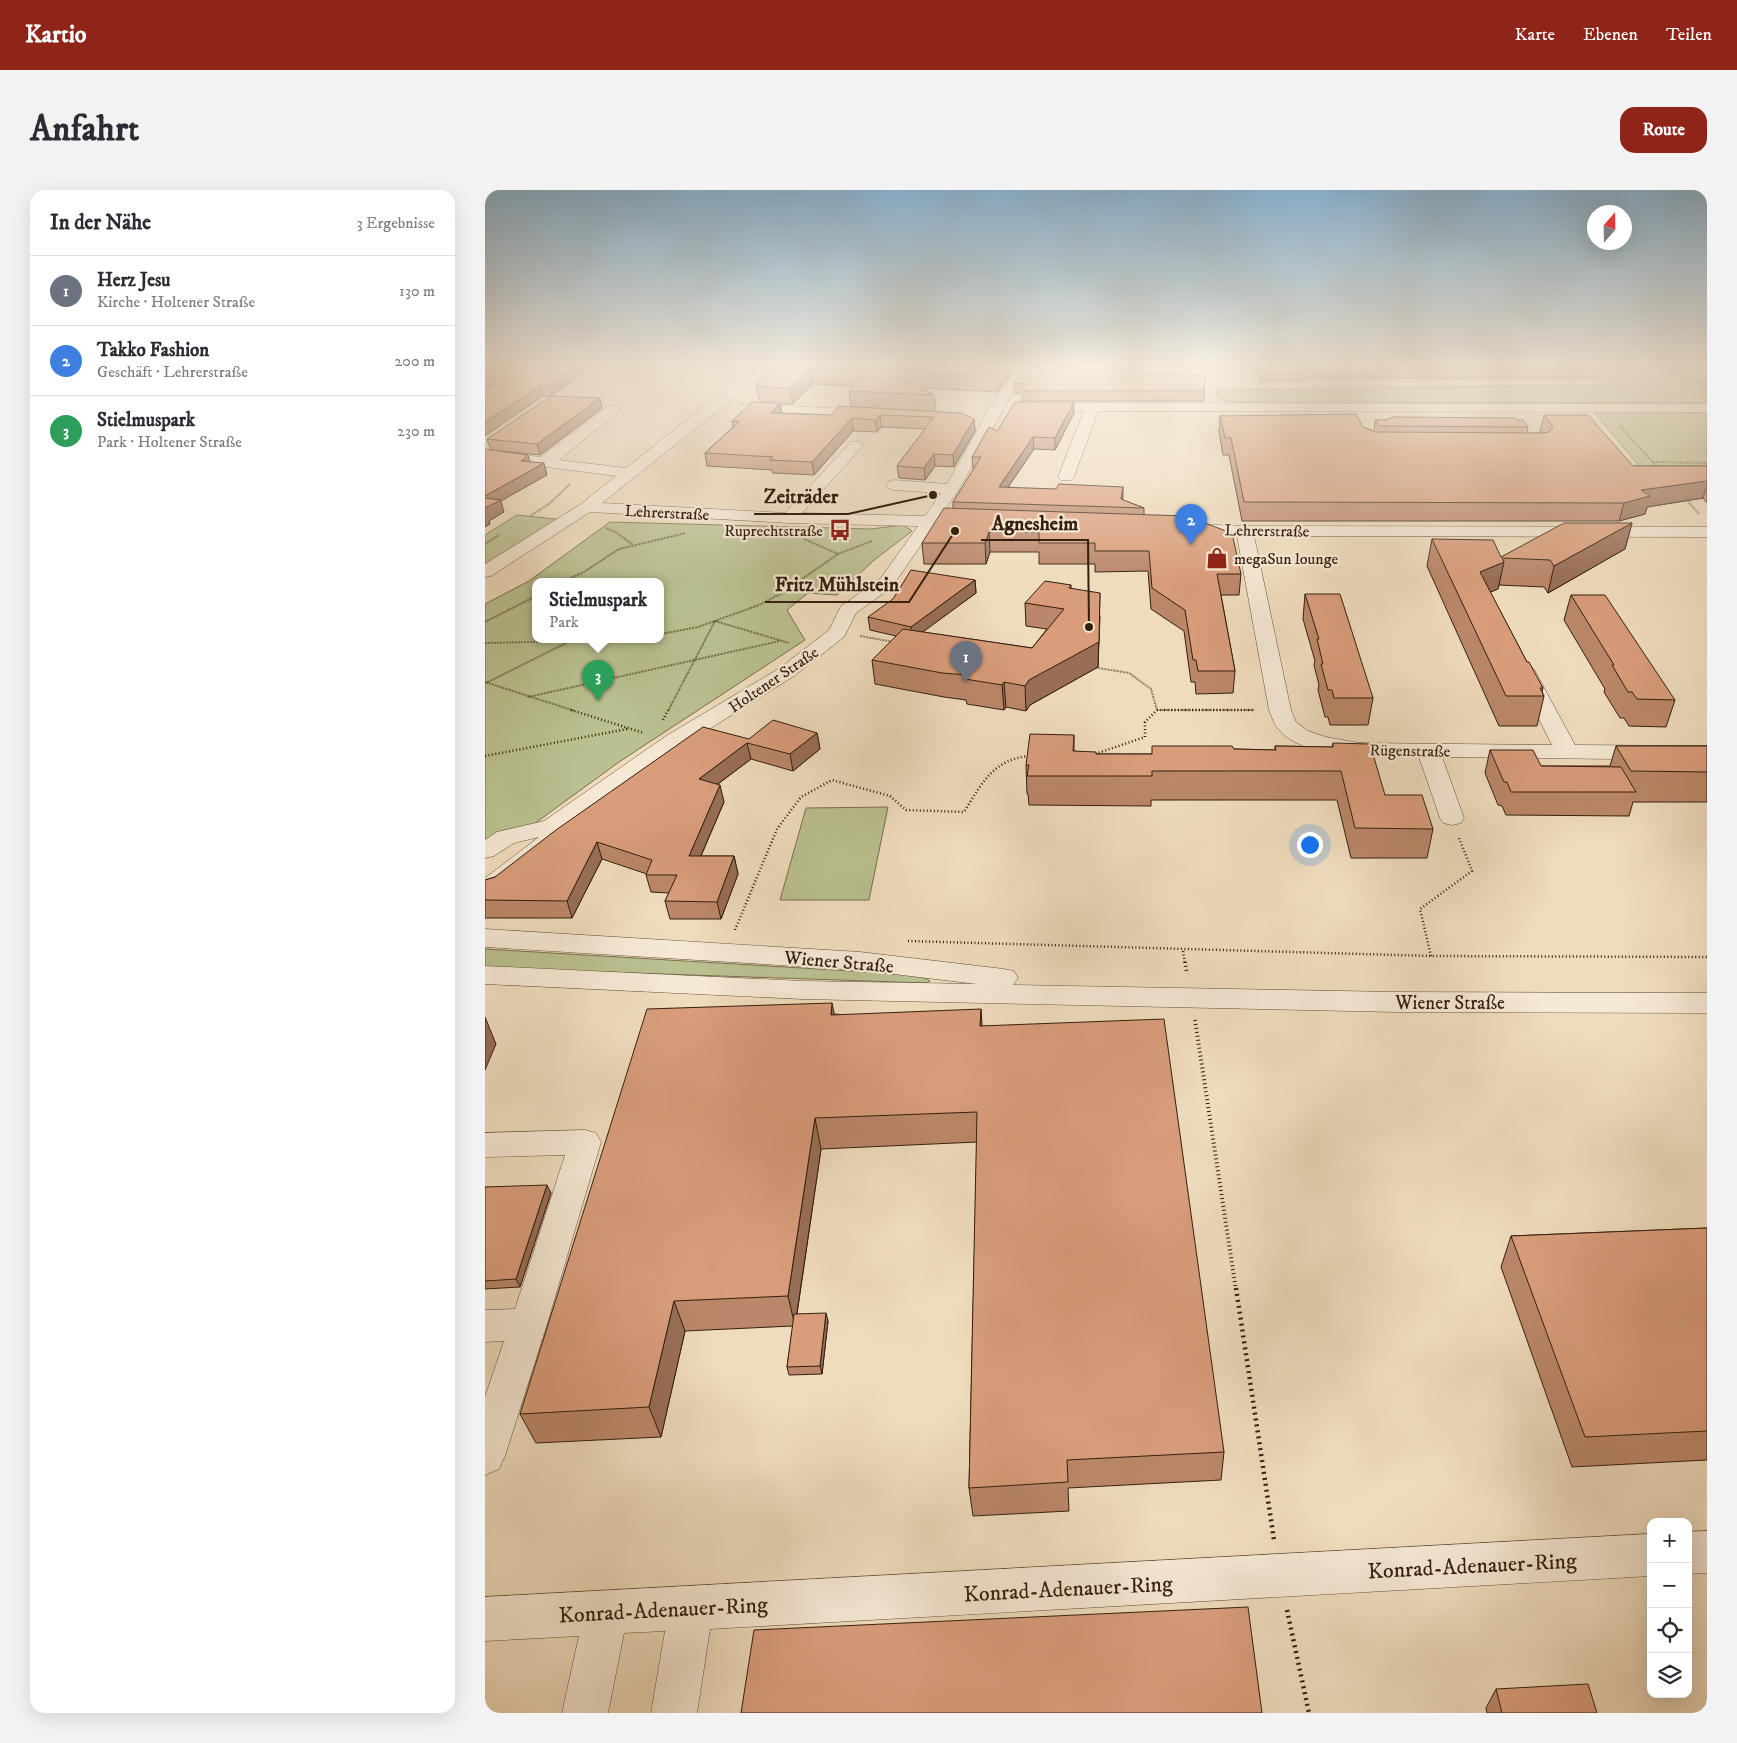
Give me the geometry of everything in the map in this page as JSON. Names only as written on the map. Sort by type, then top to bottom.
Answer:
[{"type":"street","points":[[542,463],[577,438]]},
{"type":"street","points":[[587,520],[630,473],[673,438]]},
{"type":"street","points":[[485,572],[519,552],[607,509],[688,438]]},
{"type":"street","name":"Holtener Straße","points":[[485,851],[506,837],[552,826],[664,738],[745,699],[816,650],[837,633],[848,610],[886,583],[925,520],[952,489],[975,438]]},
{"type":"street","points":[[1066,477],[1081,438]]},
{"type":"street","points":[[789,518],[856,445]]},
{"type":"street","points":[[485,455],[630,473]]},
{"type":"street","points":[[894,485],[952,489]]},
{"type":"street","name":"Lehrerstraße","points":[[607,509],[789,518],[991,522]]},
{"type":"street","name":"Lehrerstraße","points":[[1167,528],[1245,531],[1705,529]]},
{"type":"street","name":"Rügenstraße","points":[[1245,531],[1280,710],[1287,725],[1305,737],[1330,745],[1359,750],[1707,753]]},
{"type":"street","points":[[493,542],[519,552]]},
{"type":"street","points":[[1515,652],[1567,752]]},
{"type":"street","points":[[1428,750],[1452,818]]},
{"type":"street","points":[[485,886],[491,888],[551,841],[552,826]]},
{"type":"street","name":"Wiener Straße","points":[[485,938],[860,961],[1065,986],[1192,998]]},
{"type":"street","name":"Wiener Straße","points":[[485,975],[802,990],[1192,998],[1707,1003]]},
{"type":"street","points":[[485,1145],[585,1142],[529,1324],[485,1456]]},
{"type":"street","points":[[485,1326],[529,1324]]},
{"type":"street","points":[[1692,1553],[1707,1552]]},
{"type":"street","name":"Konrad-Adenauer-Ring","points":[[485,1619],[1647,1555]]},
{"type":"street","points":[[674,1713],[691,1608]]},
{"type":"street","points":[[585,1713],[606,1612]]},
{"type":"path","points":[[1631,438],[1658,468]]},
{"type":"path","points":[[1653,462],[1707,463]]},
{"type":"path","points":[[528,518],[549,504],[586,468]]},
{"type":"path","points":[[1685,497],[1705,529]]},
{"type":"path","points":[[587,520],[617,533],[633,545]]},
{"type":"path","points":[[664,633],[699,627],[759,605],[782,593],[838,554],[925,520]]},
{"type":"path","points":[[571,578],[619,549],[668,536],[690,533]]},
{"type":"path","points":[[799,538],[814,542],[838,554]]},
{"type":"path","points":[[485,622],[532,598]]},
{"type":"path","points":[[715,621],[816,650]]},
{"type":"path","points":[[485,683],[629,729],[664,738],[694,661],[715,621]]},
{"type":"path","points":[[837,633],[896,642]]},
{"type":"path","points":[[485,643],[532,641]]},
{"type":"path","points":[[528,696],[780,641]]},
{"type":"path","points":[[485,683],[567,643]]},
{"type":"path","points":[[1083,665],[1129,673],[1151,690],[1157,710]]},
{"type":"path","points":[[1084,757],[1145,737],[1145,722],[1157,710],[1280,710]]},
{"type":"path","points":[[485,756],[629,729]]},
{"type":"path","points":[[733,935],[777,829],[801,798],[832,780],[890,796],[906,810],[964,812],[990,773],[1002,761],[1024,756],[1033,757]]},
{"type":"path","points":[[1431,956],[1420,908],[1472,871],[1452,818]]},
{"type":"path","points":[[1183,951],[1431,956],[1707,957]]},
{"type":"path","points":[[1192,998],[1280,1576],[1309,1713]]},
{"type":"green space","points":[[1616,438],[1707,438],[1707,477],[1652,481]]},
{"type":"green space","points":[[517,515],[564,520],[485,571],[485,535]]},
{"type":"green space","points":[[610,522],[871,529],[903,525],[912,531],[873,561],[837,595],[808,593],[787,610],[805,640],[619,762],[534,824],[485,842],[485,604],[532,579],[532,643],[664,643],[664,578],[533,578]]},
{"type":"green space","points":[[888,807],[869,900],[780,900],[806,808]]},
{"type":"green space","points":[[485,949],[901,974],[918,976],[930,981],[926,983],[485,968]]},
{"type":"building","points":[[488,438],[545,438],[537,444],[487,439]]},
{"type":"building","points":[[721,438],[834,438],[812,462],[770,460],[773,457],[705,453]]},
{"type":"building","points":[[918,438],[963,438],[953,455],[934,454],[924,468],[897,466]]},
{"type":"building","points":[[983,438],[1032,438],[999,487],[1056,489],[1059,484],[1123,487],[1121,499],[1144,508],[953,502],[981,457],[972,457]]},
{"type":"building","points":[[1231,438],[1608,438],[1633,466],[1707,466],[1707,481],[1641,490],[1650,496],[1624,503],[1244,502]]},
{"type":"building","points":[[485,449],[528,455],[521,461],[544,463],[485,496]]},
{"type":"building","points":[[485,498],[501,500],[485,508]]},
{"type":"building","points":[[944,508],[1185,516],[1232,533],[1241,574],[1217,574],[1235,671],[1198,671],[1196,660],[1193,660],[1185,610],[1152,588],[1149,551],[1095,551],[1095,543],[1039,543],[1039,532],[989,532],[985,543],[922,543]]},
{"type":"building","points":[[1564,523],[1632,523],[1554,566],[1550,560],[1502,558],[1504,562],[1480,572],[1527,662],[1529,662],[1543,688],[1540,688],[1544,696],[1506,696],[1432,539],[1493,540],[1501,557]]},
{"type":"building","points":[[911,570],[975,580],[911,627],[868,617],[893,599]]},
{"type":"building","points":[[1045,581],[1071,585],[1069,588],[1100,593],[1099,642],[1029,680],[1025,686],[1004,682],[1002,685],[965,679],[968,675],[942,673],[872,660],[903,629],[1032,648],[1064,609],[1025,603]]},
{"type":"building","points":[[1305,594],[1340,594],[1373,698],[1334,698],[1332,690],[1328,690],[1321,664],[1323,664],[1317,639],[1319,639]]},
{"type":"building","points":[[1571,595],[1605,595],[1675,700],[1637,699],[1632,692],[1628,692],[1612,665],[1614,665]]},
{"type":"building","points":[[773,720],[817,733],[790,754],[747,743],[699,779],[720,785],[689,856],[734,856],[717,902],[665,901],[677,875],[646,875],[652,860],[597,842],[567,901],[485,900],[485,880],[495,877],[556,830],[703,727],[749,739]]},
{"type":"building","points":[[1030,734],[1074,735],[1073,751],[1096,752],[1096,754],[1152,754],[1152,746],[1232,746],[1234,749],[1276,750],[1275,746],[1333,747],[1333,743],[1370,744],[1385,795],[1422,795],[1433,829],[1355,828],[1341,771],[1152,771],[1152,776],[1027,776],[1029,765],[1026,765]]},
{"type":"building","points":[[1616,746],[1707,746],[1707,772],[1631,771]]},
{"type":"building","points":[[1490,750],[1533,750],[1541,766],[1621,767],[1636,792],[1511,792],[1507,782],[1504,782]]},
{"type":"building","points":[[832,1003],[831,1015],[981,1009],[980,1026],[1164,1019],[1224,1452],[1067,1460],[1068,1482],[969,1488],[977,1112],[815,1118],[788,1296],[674,1301],[649,1407],[520,1414],[647,1009]]},
{"type":"building","points":[[547,1185],[516,1279],[485,1281],[485,1187]]},
{"type":"building","points":[[1707,1228],[1707,1431],[1585,1437],[1511,1236]]},
{"type":"building","points":[[826,1313],[820,1366],[787,1367],[794,1314]]},
{"type":"building","points":[[1248,1607],[1262,1713],[741,1713],[754,1630]]},
{"type":"building","points":[[1588,1684],[1597,1713],[1502,1713],[1496,1689]]},
{"type":"place","name":"Zeiträder","points":[[933,495]]},
{"type":"place","name":"Ruprechtstraße","points":[[840,530]]},
{"type":"place","name":"Fritz Mühlstein","points":[[955,531]]},
{"type":"place","name":"Takko Fashion","points":[[1191,545]]},
{"type":"place","name":"megaSun lounge","points":[[1217,558]]},
{"type":"place","name":"Agnesheim","points":[[1089,627]]},
{"type":"place","name":"Herz Jesu","points":[[966,682]]},
{"type":"place","name":"Stielmuspark","points":[[598,701]]}]
